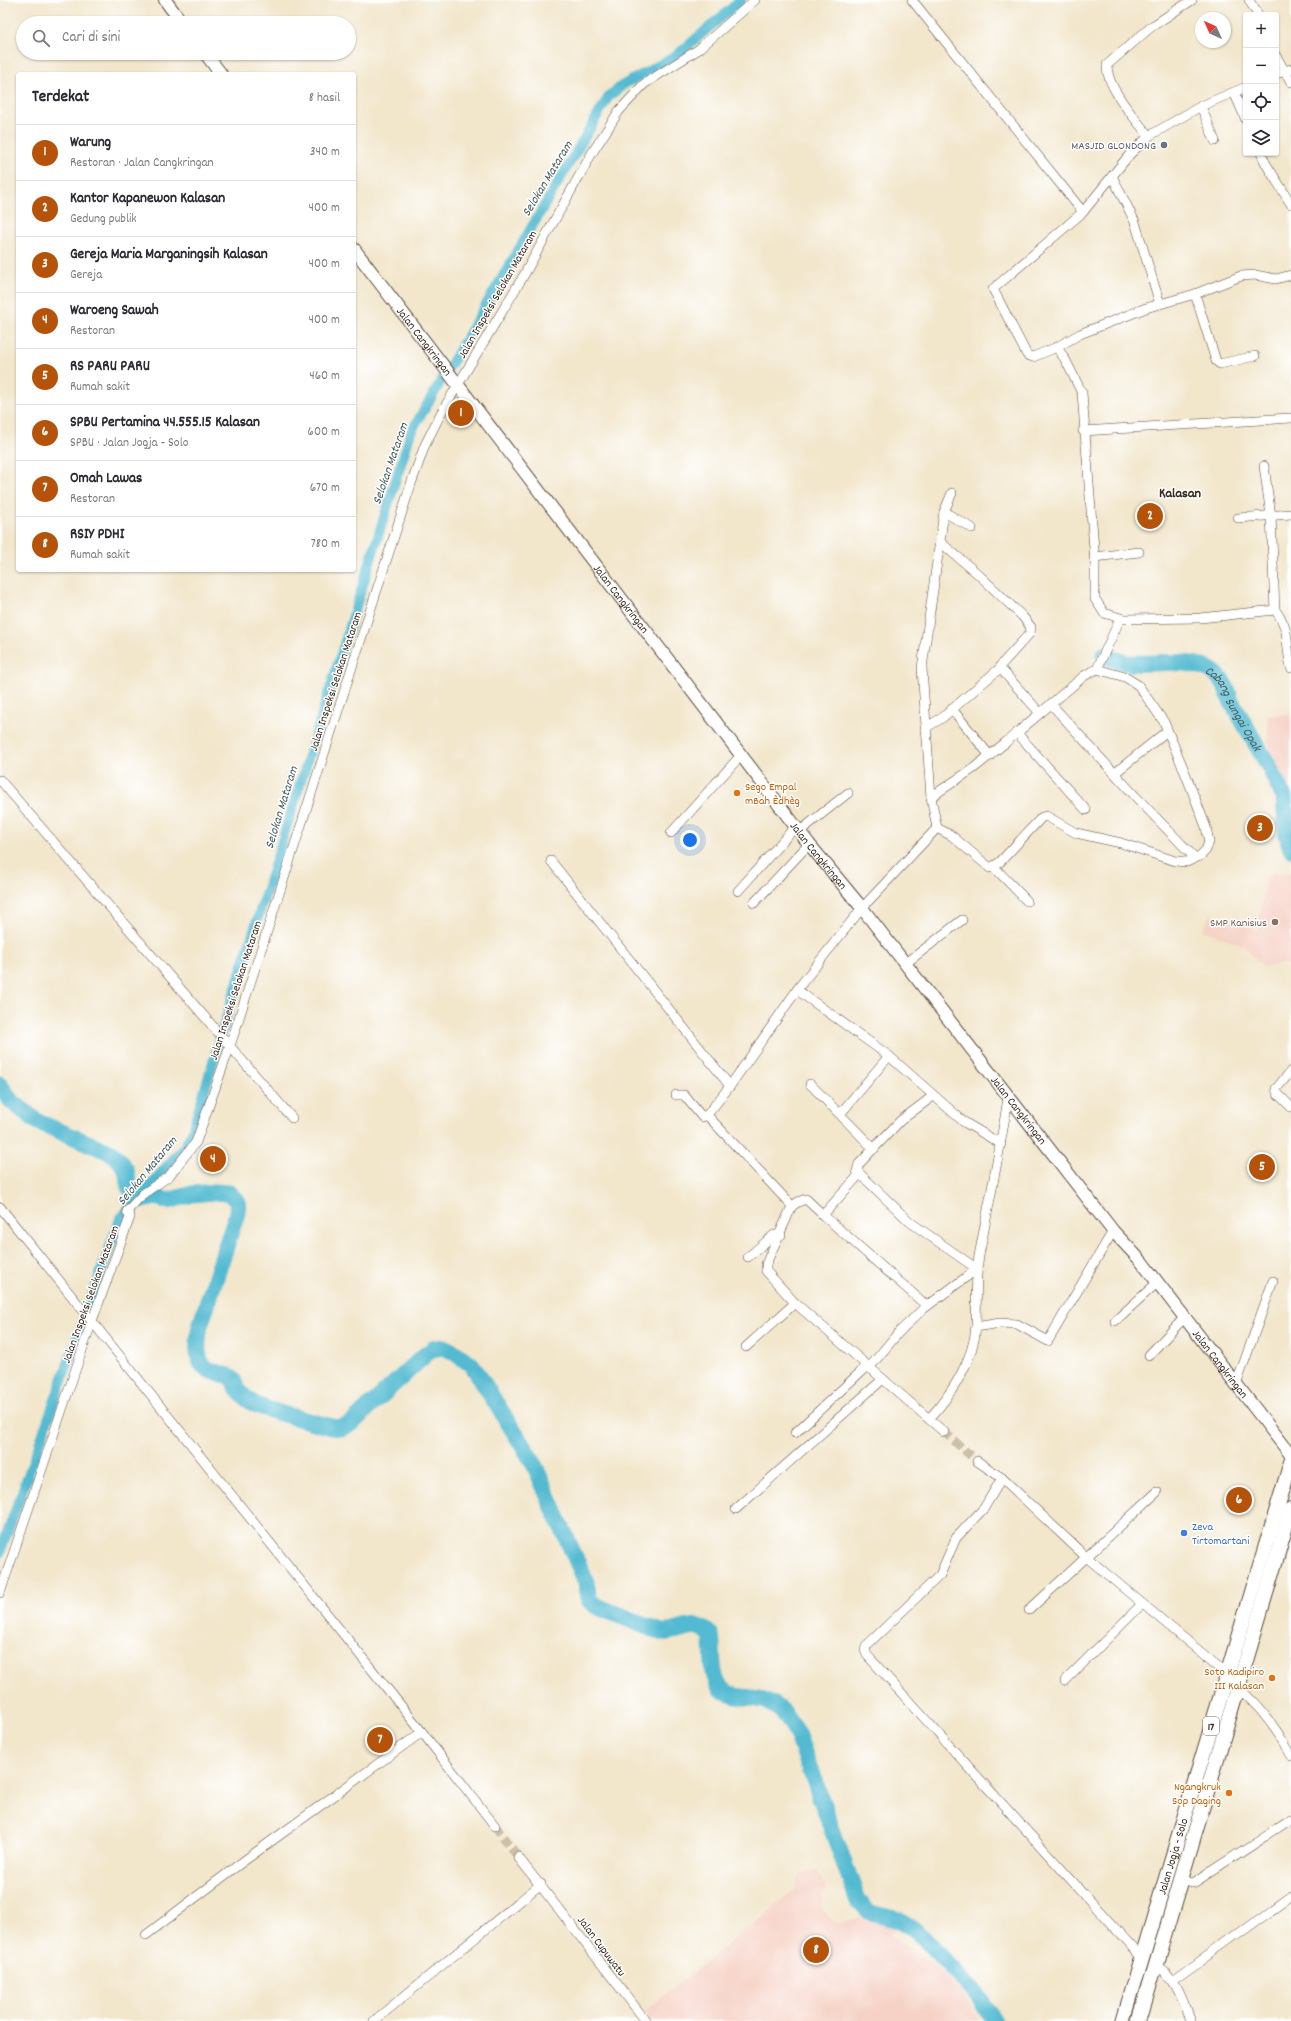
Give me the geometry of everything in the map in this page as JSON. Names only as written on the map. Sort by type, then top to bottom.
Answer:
[{"type":"highway","name":"Jalan Jogja - Solo","points":[[1125,2015],[1291,1462]]},
{"type":"highway","name":"Jalan Jogja - Solo","points":[[1140,2017],[1291,1509]]},
{"type":"highway","points":[[1125,2015],[1140,2017]]},
{"type":"main road","points":[[165,0],[177,16]]},
{"type":"main road","points":[[210,60],[219,72]]},
{"type":"main road","name":"Jalan Cangkringan","points":[[356,252],[742,754],[809,844],[862,908],[1008,1098],[1113,1231],[1141,1260],[1291,1455]]},
{"type":"street","name":"Jalan Inspeksi Selokan Mataram","points":[[0,1593],[91,1319],[130,1217],[128,1211],[143,1194],[169,1176],[196,1142],[425,445],[457,382],[524,275],[592,153],[619,111],[644,84],[677,65],[699,49],[756,0]]},
{"type":"street","points":[[912,0],[1083,212]]},
{"type":"street","points":[[1149,136],[1127,109],[1108,75],[1107,65],[1151,27],[1192,0]]},
{"type":"street","points":[[1249,0],[1256,12]]},
{"type":"street","points":[[1279,60],[1288,70],[1291,82]]},
{"type":"street","points":[[1243,88],[1201,106],[1149,136],[1130,154],[1083,212],[993,289],[1027,355],[1033,357],[1057,347],[1080,334],[1160,304],[1195,294],[1241,276],[1255,275],[1276,279],[1291,275]]},
{"type":"street","points":[[1234,92],[1243,113]]},
{"type":"street","points":[[1201,106],[1214,141]]},
{"type":"street","points":[[1262,156],[1291,204]]},
{"type":"street","points":[[1112,176],[1135,222],[1160,304]]},
{"type":"street","points":[[1195,294],[1216,361],[1220,364],[1255,356]]},
{"type":"street","points":[[1057,347],[1082,393],[1083,430],[1094,557],[1096,599],[1098,605],[1104,613],[1120,619],[1200,618],[1275,610],[1287,620],[1290,627],[1291,668]]},
{"type":"street","points":[[1083,430],[1291,418]]},
{"type":"street","points":[[1264,466],[1271,516],[1275,610]]},
{"type":"street","points":[[937,828],[931,797],[922,668],[944,512],[952,493]]},
{"type":"street","points":[[944,512],[972,528]]},
{"type":"street","points":[[1238,518],[1291,514]]},
{"type":"street","points":[[925,728],[952,709],[1000,668],[1030,633],[1031,627],[1022,616],[978,574],[940,542]]},
{"type":"street","points":[[1094,557],[1138,552]]},
{"type":"street","points":[[931,797],[990,756],[1084,676],[1097,669],[1120,619]]},
{"type":"street","points":[[1000,668],[1040,713]]},
{"type":"street","points":[[994,867],[1042,817],[1046,816],[1082,835],[1121,843],[1175,861],[1187,862],[1206,850],[1209,842],[1200,809],[1164,722],[1138,685],[1132,680],[1097,669]]},
{"type":"street","points":[[1051,704],[1136,798],[1195,858]]},
{"type":"street","points":[[952,709],[990,756]]},
{"type":"street","points":[[1115,773],[1167,731]]},
{"type":"street","points":[[1017,733],[1086,810]]},
{"type":"street","points":[[671,833],[742,754]]},
{"type":"street","points":[[0,780],[292,1118]]},
{"type":"street","points":[[738,891],[798,829],[848,793]]},
{"type":"street","points":[[937,828],[952,836],[987,867],[994,867],[1027,901]]},
{"type":"street","points":[[676,1095],[684,1096],[702,1116],[707,1115],[730,1086],[797,990],[862,908],[937,828]]},
{"type":"street","points":[[754,903],[809,844]]},
{"type":"street","points":[[551,861],[730,1086]]},
{"type":"street","points":[[905,964],[962,920]]},
{"type":"street","points":[[797,990],[888,1056],[964,1122],[1002,1144]]},
{"type":"street","points":[[840,1114],[888,1056]]},
{"type":"street","points":[[1291,1071],[1276,1089],[1278,1094],[1291,1107]]},
{"type":"street","points":[[810,1084],[874,1149]]},
{"type":"street","points":[[933,1096],[900,1121],[857,1168],[859,1175],[910,1222],[977,1269]]},
{"type":"street","points":[[929,1419],[944,1402],[960,1374],[970,1351],[976,1327],[975,1299],[977,1269],[1002,1144],[1008,1098]]},
{"type":"street","points":[[707,1115],[792,1206]]},
{"type":"street","points":[[824,1214],[859,1175]]},
{"type":"street","points":[[926,1306],[824,1214],[806,1200],[798,1202],[792,1206],[781,1235],[766,1264],[766,1271],[795,1303],[944,1432]]},
{"type":"street","points":[[0,1207],[422,1732],[495,1826]]},
{"type":"street","points":[[976,1327],[1000,1323],[1017,1324],[1048,1341],[1113,1231]]},
{"type":"street","points":[[748,1257],[774,1235],[781,1235]]},
{"type":"street","points":[[795,1433],[868,1367],[899,1332],[926,1306],[977,1269]]},
{"type":"street","points":[[1236,1385],[1273,1281]]},
{"type":"street","points":[[1115,1321],[1158,1282]]},
{"type":"street","points":[[746,1347],[795,1303]]},
{"type":"street","points":[[1149,1355],[1185,1317]]},
{"type":"street","points":[[736,1509],[883,1380]]},
{"type":"street","points":[[977,1461],[1002,1478],[1085,1556],[1227,1674]]},
{"type":"street","points":[[1002,1478],[984,1508],[956,1538],[940,1575],[867,1646],[865,1650],[867,1655],[1142,1958]]},
{"type":"street","points":[[1029,1610],[1085,1556],[1157,1492]]},
{"type":"street","points":[[1065,1681],[1142,1604]]},
{"type":"street","points":[[1237,1688],[1264,1714],[1280,1735],[1291,1755]]},
{"type":"street","points":[[146,1935],[241,1863],[422,1732]]},
{"type":"street","points":[[1181,1880],[1191,1883],[1195,1882],[1291,1819]]},
{"type":"street","name":"Jalan Cupuwatu","points":[[518,1857],[541,1884],[603,1968],[646,2021]]},
{"type":"street","points":[[375,2021],[541,1884]]},
{"type":"street","points":[[1173,1981],[1291,1896]]},
{"type":"street","points":[[1155,1966],[1166,1972],[1173,1981],[1191,2021]]},
{"type":"shaded area","points":[[1291,714],[1290,807],[1283,788],[1270,767],[1267,716]]},
{"type":"shaded area","name":"SMP Kanisius","points":[[1274,872],[1291,873],[1291,963],[1263,967],[1243,945],[1203,930],[1211,914],[1257,930],[1267,878]]},
{"type":"shaded area","points":[[817,1870],[826,1888],[820,1906],[835,1923],[860,1918],[897,1925],[890,1935],[934,1965],[961,1991],[980,2021],[652,2021],[645,2011],[796,1889],[800,1874]]},
{"type":"waterway","name":"Selokan Mataram","points":[[145,1191],[184,1147],[192,1132],[225,1022],[411,432],[609,96],[623,85],[677,55],[741,0]]},
{"type":"waterway","name":"Cabang Sungai Opak","points":[[1104,655],[1127,663],[1188,663],[1202,666],[1214,673],[1224,683],[1230,699],[1267,763],[1284,797],[1287,835],[1291,849]]},
{"type":"waterway","points":[[0,1084],[11,1101],[38,1122],[112,1153],[121,1162],[126,1170],[129,1187],[143,1200],[156,1197],[168,1201],[192,1194],[215,1192],[229,1193],[238,1202],[237,1213],[200,1326],[198,1354],[203,1365],[208,1369],[232,1378],[239,1391],[251,1402],[261,1407],[281,1413],[332,1427],[341,1428],[351,1424],[426,1354],[435,1348],[444,1347],[454,1352],[472,1365],[533,1462],[586,1582],[589,1600],[596,1606],[661,1632],[675,1631],[692,1626],[698,1627],[711,1635],[714,1673],[722,1690],[741,1697],[755,1698],[768,1702],[778,1708],[792,1725],[798,1736],[858,1901],[870,1913],[899,1920],[916,1930],[978,1996],[994,2021]]},
{"type":"waterway","name":"Selokan Mataram","points":[[0,1553],[120,1219],[133,1204]]},
{"type":"tunnel","points":[[944,1432],[977,1461]]},
{"type":"tunnel","points":[[495,1826],[518,1857]]},
{"type":"place","name":"MASJID GLONDONG","points":[[1164,145]]},
{"type":"place","name":"Warung","points":[[461,413]]},
{"type":"place","name":"Kantor Kapanewon Kalasan","points":[[1150,516]]},
{"type":"place","name":"Sego Empal mBah Èdhèg","points":[[737,793]]},
{"type":"place","name":"Gereja Maria Marganingsih Kalasan","points":[[1260,828]]},
{"type":"place","name":"SMP Kanisius","points":[[1275,922]]},
{"type":"place","name":"Waroeng Sawah","points":[[213,1159]]},
{"type":"place","name":"RS PARU PARU","points":[[1262,1167]]},
{"type":"place","name":"SPBU Pertamina 44.555.15 Kalasan","points":[[1239,1500]]},
{"type":"place","name":"Zeva Tirtomartani","points":[[1184,1533]]},
{"type":"place","name":"Soto Kadipiro III Kalasan","points":[[1272,1678]]},
{"type":"place","name":"Omah Lawas","points":[[380,1740]]},
{"type":"place","name":"Ngangkruk Sop Daging","points":[[1229,1793]]},
{"type":"place","name":"RSIY PDHI","points":[[816,1950]]},
{"type":"district","name":"Kalasan","points":[[1180,492]]}]
